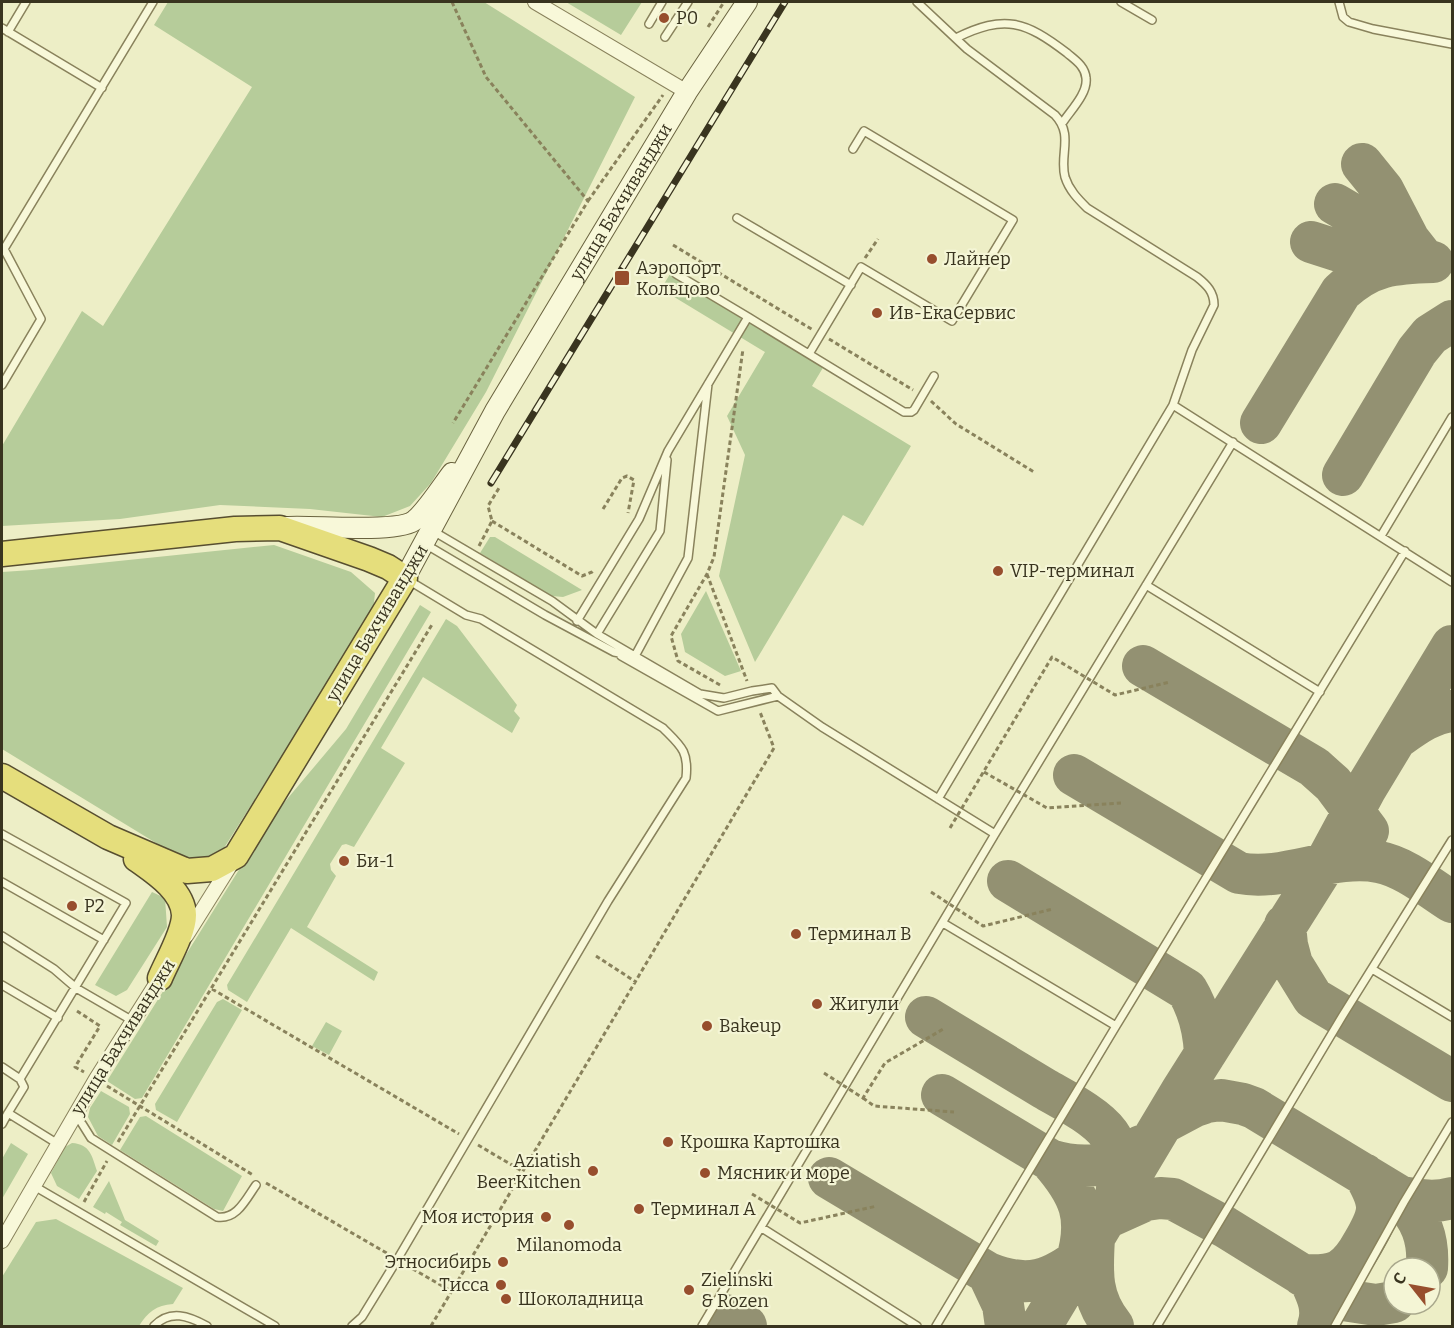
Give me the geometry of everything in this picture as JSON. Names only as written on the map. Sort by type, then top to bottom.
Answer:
[{"type":"highway","points":[[2,554],[235,529],[280,528],[369,559],[405,578]]},
{"type":"highway","points":[[2,564],[69,555],[106,543]]},
{"type":"highway","name":"улица Бахчиванджи","points":[[236,856],[405,578]]},
{"type":"highway","points":[[2,764],[29,792]]},
{"type":"highway","points":[[2,776],[108,837],[187,871],[212,869],[236,856]]},
{"type":"highway","points":[[108,837],[170,886],[180,902],[184,915],[181,930],[160,978]]},
{"type":"main road","name":"улица Бахчиванджи","points":[[405,578],[495,411],[680,87],[747,2]]},
{"type":"main road","points":[[280,528],[377,528],[415,522],[495,411]]},
{"type":"street","points":[[535,2],[680,87]]},
{"type":"street","name":"улица Бахчиванджи","points":[[2,1241],[96,1079],[236,856]]},
{"type":"lane","points":[[26,2],[5,30],[102,88]]},
{"type":"lane","points":[[2,385],[41,319],[4,249],[153,2]]},
{"type":"lane","points":[[649,24],[663,2]]},
{"type":"lane","points":[[665,38],[688,2]]},
{"type":"lane","points":[[917,2],[967,49],[1063,122],[1066,144],[1064,170],[1066,180],[1074,194],[1087,208],[1197,277],[1209,287],[1214,297],[1210,316],[1192,350],[1173,405],[938,799]]},
{"type":"lane","points":[[1120,2],[1152,20]]},
{"type":"lane","points":[[1339,2],[1343,17],[1349,22],[1373,30],[1452,44]]},
{"type":"lane","points":[[956,38],[975,29],[998,24],[1014,24],[1029,28],[1079,63],[1085,70],[1087,80],[1080,99],[1063,122]]},
{"type":"lane","points":[[809,354],[861,267],[952,321],[1013,220],[864,131],[853,149]]},
{"type":"lane","points":[[737,218],[851,285]]},
{"type":"lane","points":[[676,274],[904,412],[914,410],[934,376]]},
{"type":"lane","points":[[577,621],[639,519],[668,451],[748,317]]},
{"type":"lane","points":[[634,656],[688,558],[708,384]]},
{"type":"lane","points":[[1173,405],[1452,582]]},
{"type":"lane","points":[[1381,536],[1452,417]]},
{"type":"lane","points":[[702,1326],[995,834],[1233,442]]},
{"type":"lane","points":[[597,634],[660,531],[668,451]]},
{"type":"lane","points":[[415,522],[429,537],[545,615],[718,711],[778,696]]},
{"type":"lane","points":[[429,537],[552,601],[597,634],[700,694],[724,698],[750,687],[772,688],[778,696],[822,727],[995,834]]},
{"type":"lane","points":[[936,1326],[1405,551]]},
{"type":"lane","points":[[352,1326],[362,1317],[397,1260],[608,901],[686,778],[688,762],[681,746],[663,728],[481,619],[466,615],[405,578]]},
{"type":"lane","points":[[1146,585],[1320,692]]},
{"type":"lane","points":[[614,652],[634,656]]},
{"type":"lane","points":[[2,834],[126,903],[20,1079]]},
{"type":"lane","points":[[1157,1326],[1452,840]]},
{"type":"lane","points":[[2,882],[104,940]]},
{"type":"lane","points":[[943,923],[1116,1026]]},
{"type":"lane","points":[[2,936],[54,969],[76,988],[132,1020]]},
{"type":"lane","points":[[1372,969],[1452,1017]]},
{"type":"lane","points":[[2,985],[58,1018]]},
{"type":"lane","points":[[2,1067],[20,1079],[24,1087],[2,1124]]},
{"type":"lane","points":[[83,1103],[81,1122],[87,1133],[112,1152],[217,1217],[226,1218],[235,1214],[256,1185]]},
{"type":"lane","points":[[8,1113],[58,1144]]},
{"type":"lane","points":[[1335,1326],[1404,1202],[1452,1122]]},
{"type":"lane","points":[[34,1186],[275,1326]]},
{"type":"lane","points":[[762,1228],[917,1326]]},
{"type":"lane","points":[[154,1326],[173,1315],[192,1318],[207,1326]]},
{"type":"path","points":[[452,2],[486,77],[588,201]]},
{"type":"path","points":[[707,28],[724,2]]},
{"type":"path","points":[[453,423],[588,201],[680,87]]},
{"type":"path","points":[[673,246],[923,395],[956,424],[1034,472]]},
{"type":"path","points":[[707,574],[750,687],[720,685],[678,661],[671,636],[707,574],[714,557],[748,317]]},
{"type":"path","points":[[603,509],[622,478],[627,477],[634,480],[628,514]]},
{"type":"path","points":[[477,550],[492,522],[488,506],[499,488]]},
{"type":"path","points":[[492,522],[582,576],[592,572],[597,565]]},
{"type":"path","points":[[79,1211],[112,1152],[433,623]]},
{"type":"path","points":[[950,828],[1052,657],[1116,695],[1170,682]]},
{"type":"path","points":[[430,1326],[774,748],[756,700]]},
{"type":"path","points":[[984,772],[1047,808],[1121,803]]},
{"type":"path","points":[[931,892],[983,926],[1053,909]]},
{"type":"path","points":[[596,956],[636,982]]},
{"type":"path","points":[[212,989],[522,1171]]},
{"type":"path","points":[[77,1011],[100,1026],[75,1067],[451,1291]]},
{"type":"path","points":[[863,1098],[885,1063],[945,1028]]},
{"type":"path","points":[[824,1073],[874,1106],[954,1112]]},
{"type":"path","points":[[752,1194],[800,1223],[877,1206]]},
{"type":"green space","points":[[168,2],[484,2],[635,97],[486,392],[431,483],[410,506],[382,517],[310,509],[220,505],[120,519],[2,526],[2,446],[82,311],[103,326],[252,87],[154,25]]},
{"type":"green space","points":[[566,2],[642,2],[621,35]]},
{"type":"green space","points":[[670,274],[824,366],[812,386],[911,446],[863,526],[843,515],[755,662],[719,576],[745,455],[727,416],[765,352],[661,289]]},
{"type":"green space","points":[[490,537],[495,537],[582,590],[563,597],[552,596],[480,553]]},
{"type":"green space","points":[[274,545],[351,572],[375,593],[373,612],[224,848],[203,859],[179,857],[2,749],[2,572]]},
{"type":"green space","points":[[706,591],[741,671],[725,676],[685,652],[681,634]]},
{"type":"green space","points":[[420,605],[431,612],[142,1098],[135,1099],[107,1081],[272,817],[346,729]]},
{"type":"green space","points":[[446,619],[457,626],[517,705],[514,711],[520,718],[512,733],[423,677],[381,748],[405,763],[354,847],[342,845],[330,864],[336,876],[307,927],[378,972],[374,981],[291,928],[247,1002],[228,990],[227,985]]},
{"type":"green space","points":[[152,892],[165,898],[167,927],[127,990],[116,996],[95,985]]},
{"type":"green space","points":[[223,999],[242,1010],[177,1122],[156,1110],[155,1104],[217,1002]]},
{"type":"green space","points":[[326,1022],[342,1031],[329,1055],[312,1046]]},
{"type":"green space","points":[[101,1091],[129,1107],[130,1114],[112,1145],[98,1136],[88,1117],[90,1108]]},
{"type":"green space","points":[[146,1116],[242,1176],[223,1211],[214,1209],[120,1150],[140,1117]]},
{"type":"green space","points":[[11,1143],[28,1154],[2,1199],[2,1159]]},
{"type":"green space","points":[[72,1143],[87,1148],[97,1171],[79,1199],[57,1186],[51,1173],[65,1147]]},
{"type":"green space","points":[[109,1181],[125,1220],[159,1241],[156,1246],[120,1225],[122,1222],[106,1212],[105,1214],[93,1207]]},
{"type":"green space","points":[[56,1219],[183,1288],[173,1304],[153,1310],[139,1326],[2,1326],[2,1277],[36,1222]]},
{"type":"taxiway","points":[[1362,164],[1383,190],[1409,240],[1420,254]]},
{"type":"taxiway","points":[[1335,204],[1417,252]]},
{"type":"taxiway","points":[[1311,242],[1339,251],[1360,253],[1401,251]]},
{"type":"taxiway","points":[[1261,423],[1341,292],[1362,276],[1383,267],[1433,262]]},
{"type":"taxiway","points":[[1343,475],[1417,351],[1430,335],[1452,321]]},
{"type":"taxiway","points":[[1041,1326],[1181,1092],[1325,864],[1366,788],[1452,646]]},
{"type":"taxiway","points":[[1143,666],[1314,767],[1333,784],[1368,831]]},
{"type":"taxiway","points":[[1397,738],[1430,717],[1452,711]]},
{"type":"taxiway","points":[[1074,775],[1239,873],[1274,874],[1344,861],[1379,862],[1408,873],[1452,902]]},
{"type":"taxiway","points":[[1008,881],[1187,990],[1200,1020],[1205,1054]]},
{"type":"taxiway","points":[[1285,925],[1292,964],[1313,998],[1452,1081]]},
{"type":"taxiway","points":[[926,1017],[1079,1109],[1103,1127],[1113,1142],[1118,1158],[1119,1175],[1115,1201]]},
{"type":"taxiway","points":[[942,1095],[1050,1160],[1074,1165],[1098,1165],[1120,1158],[1141,1146]]},
{"type":"taxiway","points":[[1163,1123],[1207,1102],[1221,1100],[1254,1108],[1401,1197],[1419,1221],[1425,1238],[1427,1256]]},
{"type":"taxiway","points":[[1050,1160],[1069,1184],[1080,1207],[1082,1233],[1076,1263]]},
{"type":"taxiway","points":[[1302,1275],[1323,1275],[1339,1271],[1357,1253],[1373,1224],[1377,1208],[1374,1194],[1364,1174]]},
{"type":"taxiway","points":[[829,1178],[988,1273],[1002,1278],[1015,1281],[1039,1280],[1061,1271],[1084,1255]]},
{"type":"taxiway","points":[[1401,1197],[1433,1201],[1452,1198]]},
{"type":"taxiway","points":[[1106,1218],[1146,1200],[1173,1199],[1225,1227],[1343,1300],[1382,1304]]},
{"type":"taxiway","points":[[1094,1238],[1093,1273],[1096,1295],[1105,1316],[1113,1326]]},
{"type":"taxiway","points":[[988,1273],[1003,1305],[1006,1326]]},
{"type":"taxiway","points":[[1310,1280],[1320,1308],[1318,1326]]},
{"type":"taxiway","points":[[726,1315],[746,1326]]},
{"type":"railway","points":[[491,483],[785,2]]},
{"type":"place","name":"P0","points":[[664,18]]},
{"type":"place","name":"Лайнер","points":[[932,259]]},
{"type":"place","name":"Аэропорт Кольцово","points":[[622,278]]},
{"type":"place","name":"Ив-ЕкаСервис","points":[[877,313]]},
{"type":"place","name":"VIP-терминал","points":[[998,571]]},
{"type":"place","name":"Би-1","points":[[344,861]]},
{"type":"place","name":"P2","points":[[72,906]]},
{"type":"place","name":"Терминал B","points":[[796,934]]},
{"type":"place","name":"Жигули","points":[[817,1004]]},
{"type":"place","name":"Bakeup","points":[[707,1026]]},
{"type":"place","name":"Крошка Картошка","points":[[668,1142]]},
{"type":"place","name":"Aziatish BeerKitchen","points":[[593,1171]]},
{"type":"place","name":"Мясник и море","points":[[705,1173]]},
{"type":"place","name":"Терминал А","points":[[639,1209]]},
{"type":"place","name":"Моя история","points":[[546,1217]]},
{"type":"place","name":"Milanomoda","points":[[569,1225]]},
{"type":"place","name":"Этносибирь","points":[[503,1262]]},
{"type":"place","name":"Тисса","points":[[501,1285]]},
{"type":"place","name":"Zielinski & Rozen","points":[[689,1290]]},
{"type":"place","name":"Шоколадница","points":[[506,1299]]}]
